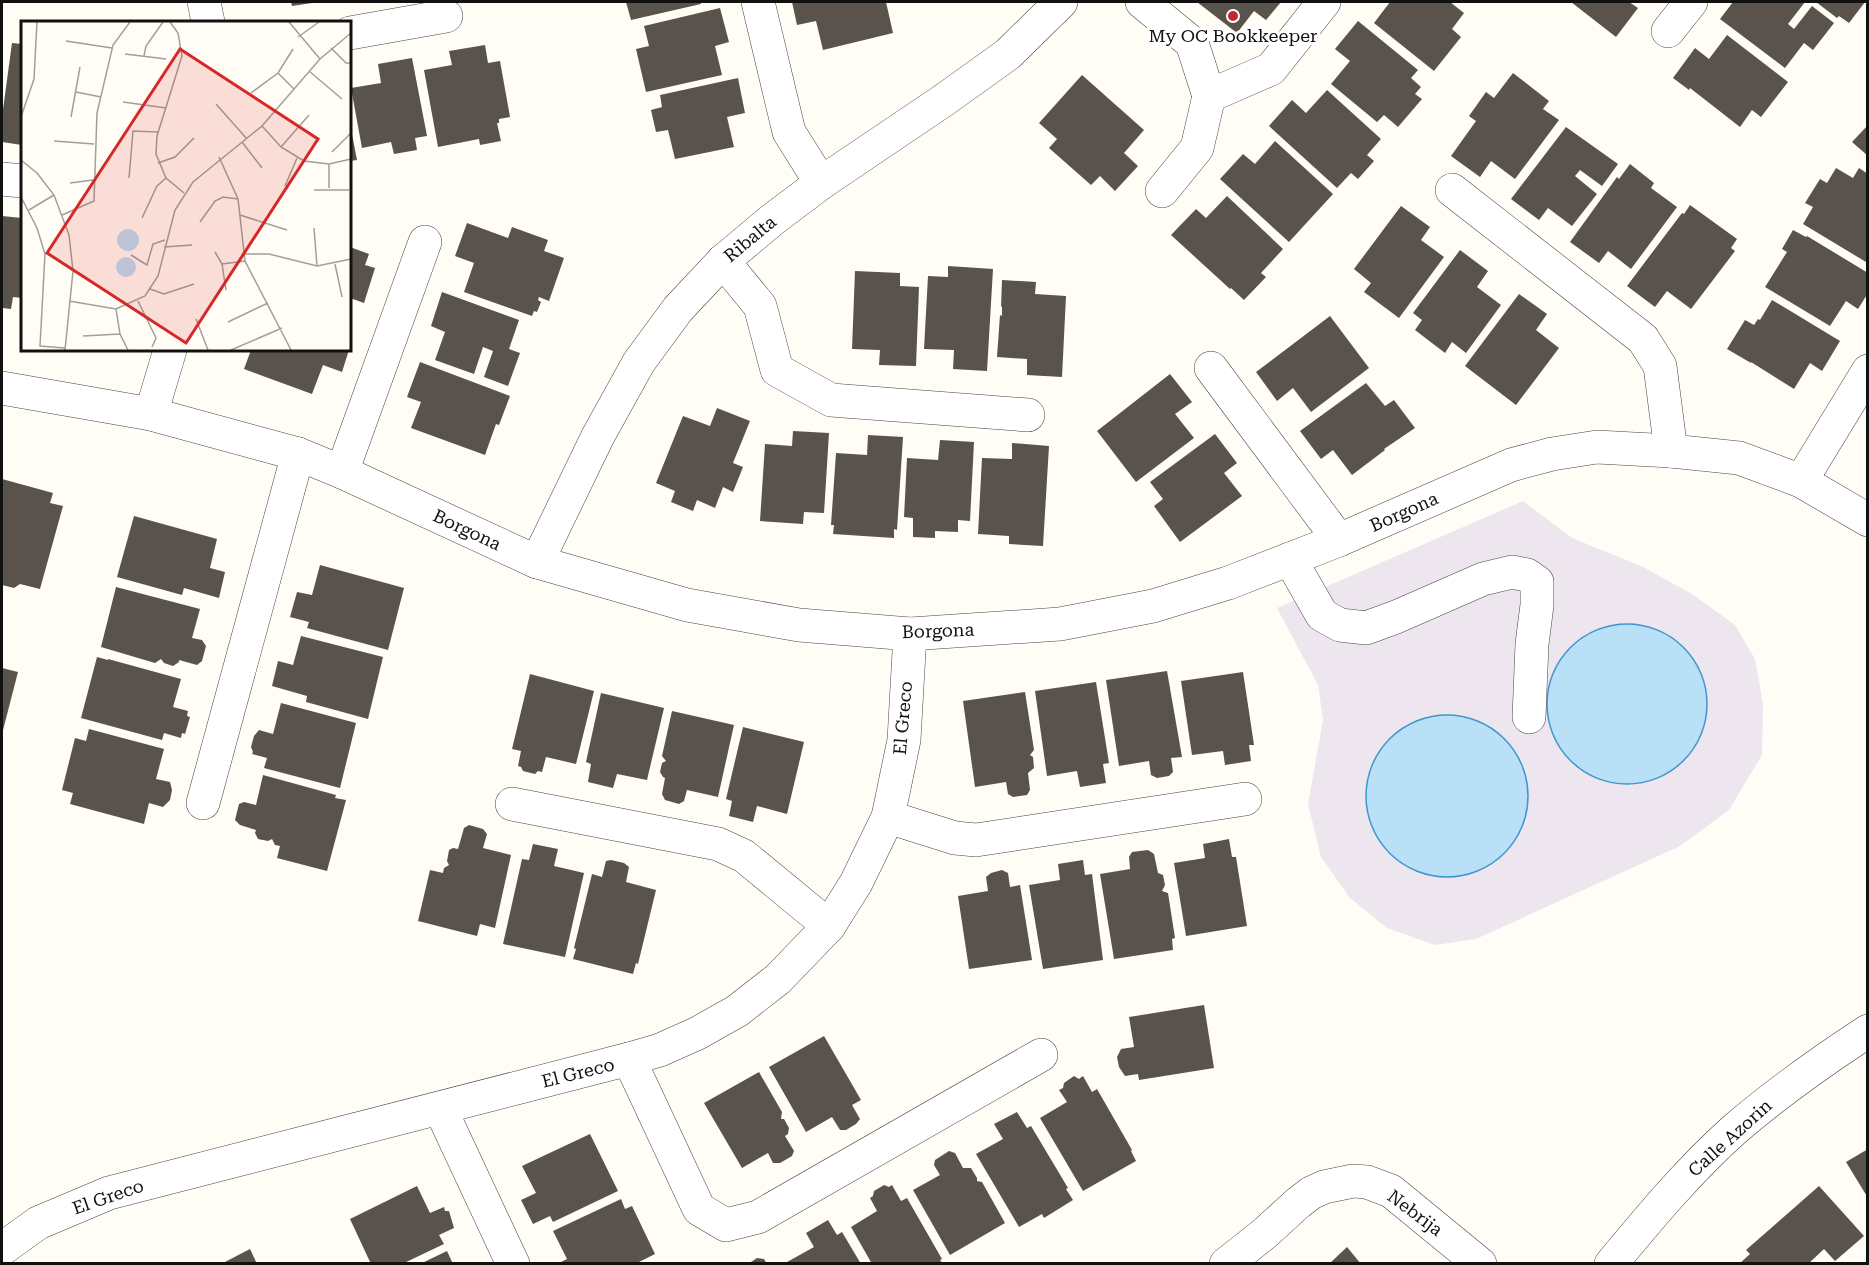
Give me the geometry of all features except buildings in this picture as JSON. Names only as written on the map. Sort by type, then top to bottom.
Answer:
[{"type":"street","points":[[204,2],[208,21]]},
{"type":"street","points":[[758,2],[789,132],[821,183]]},
{"type":"street","name":"Ribalta","points":[[537,562],[598,436],[639,362],[678,309],[723,261],[772,220],[821,183],[1008,54],[1060,2]]},
{"type":"street","points":[[1142,2],[1192,43],[1209,96],[1197,148],[1162,191]]},
{"type":"street","points":[[1209,96],[1270,69],[1324,2]]},
{"type":"street","points":[[1668,31],[1691,2]]},
{"type":"street","points":[[351,33],[447,16]]},
{"type":"street","points":[[2,179],[21,181]]},
{"type":"street","points":[[1452,190],[1643,339],[1660,366],[1671,451]]},
{"type":"street","points":[[342,472],[425,242]]},
{"type":"street","points":[[723,261],[760,306],[777,370],[831,400],[1028,415]]},
{"type":"street","points":[[151,414],[170,351]]},
{"type":"street","points":[[1211,368],[1338,540]]},
{"type":"street","points":[[1801,481],[1868,371]]},
{"type":"street","name":"Borgona","points":[[2,388],[151,414],[298,454],[537,562],[687,605],[799,625],[910,634],[1060,624],[1154,606],[1228,583],[1290,559],[1511,465],[1552,454],[1597,447],[1739,458],[1801,481],[1868,520]]},
{"type":"street","points":[[203,803],[298,454]]},
{"type":"street","points":[[1290,559],[1322,615],[1340,625],[1366,628],[1483,579],[1512,572],[1527,575],[1537,582],[1529,717]]},
{"type":"street","name":"El Greco","points":[[2,1249],[38,1224],[109,1193],[629,1059],[660,1050],[698,1033],[737,1011],[778,979],[829,926],[856,883],[888,817],[904,740],[910,634]]},
{"type":"street","points":[[888,817],[955,838],[976,840],[1245,799]]},
{"type":"street","points":[[513,804],[718,844],[744,856],[829,926]]},
{"type":"street","name":"Calle Azorin","points":[[1611,1263],[1662,1201],[1735,1130],[1804,1073],[1868,1031]]},
{"type":"street","points":[[629,1059],[699,1209],[726,1225],[758,1217],[1041,1055]]},
{"type":"street","points":[[440,1108],[513,1263]]},
{"type":"street","name":"Nebrija","points":[[1226,1263],[1311,1193],[1324,1186],[1353,1181],[1367,1182],[1391,1191],[1480,1263]]},
{"type":"shaded area","points":[[1523,501],[1572,538],[1643,567],[1692,594],[1735,625],[1755,659],[1763,704],[1762,755],[1729,810],[1680,846],[1476,939],[1435,945],[1387,928],[1350,898],[1321,857],[1308,804],[1323,720],[1318,685],[1277,608]]},
{"type":"water","points":[[1627,624],[1643,625],[1658,630],[1672,637],[1684,647],[1694,659],[1701,673],[1706,688],[1706,720],[1701,735],[1694,749],[1684,761],[1672,771],[1658,778],[1643,783],[1627,784],[1611,783],[1596,778],[1582,771],[1570,761],[1560,749],[1553,735],[1548,720],[1547,704],[1548,688],[1553,673],[1560,659],[1570,647],[1582,637],[1596,630],[1611,625]]},
{"type":"water","points":[[1447,715],[1463,716],[1478,721],[1505,738],[1522,765],[1527,780],[1527,812],[1522,827],[1505,854],[1478,871],[1463,876],[1447,877],[1431,876],[1416,871],[1389,854],[1372,827],[1367,812],[1366,796],[1367,780],[1372,765],[1389,738],[1416,721],[1431,716]]},
{"type":"place","name":"My OC Bookkeeper","points":[[1233,16]]}]
